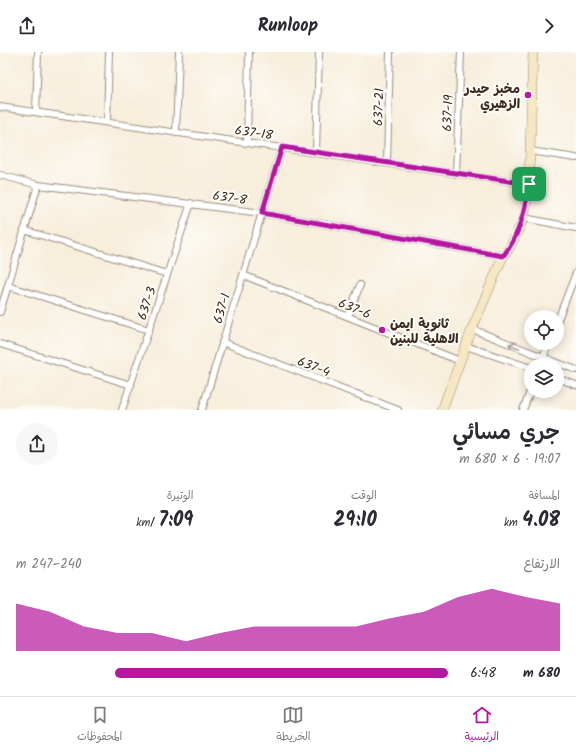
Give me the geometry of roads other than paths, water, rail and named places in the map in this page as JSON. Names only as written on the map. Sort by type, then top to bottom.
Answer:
[{"type":"street","points":[[36,112],[38,52]]},
{"type":"street","points":[[106,122],[109,52]]},
{"type":"street","points":[[176,132],[179,52]]},
{"type":"street","points":[[247,142],[249,52]]},
{"type":"street","points":[[316,152],[319,52]]},
{"type":"street","name":"637-21","points":[[387,163],[390,52]]},
{"type":"street","name":"637-19","points":[[456,174],[460,52]]},
{"type":"street","points":[[442,410],[472,329],[503,256],[509,249],[524,218],[529,184],[533,52]]},
{"type":"street","name":"637-18","points":[[0,107],[529,184]]},
{"type":"street","name":"637-1","points":[[202,410],[282,147]]},
{"type":"street","points":[[530,151],[576,158]]},
{"type":"street","name":"637-8","points":[[0,175],[38,185],[262,213],[503,256]]},
{"type":"street","points":[[0,312],[38,185]]},
{"type":"street","name":"637-3","points":[[122,410],[191,203]]},
{"type":"street","points":[[524,218],[576,228]]},
{"type":"street","points":[[24,230],[167,274]]},
{"type":"street","points":[[563,310],[574,285],[576,273]]},
{"type":"street","name":"637-6","points":[[243,275],[460,362]]},
{"type":"street","points":[[348,316],[360,285]]},
{"type":"street","points":[[8,286],[149,330]]},
{"type":"street","points":[[472,329],[576,370]]},
{"type":"street","name":"637-4","points":[[222,342],[398,410]]},
{"type":"street","points":[[0,344],[131,385]]},
{"type":"street","points":[[466,346],[524,366]]},
{"type":"street","points":[[543,357],[546,350]]},
{"type":"street","points":[[564,381],[576,385]]},
{"type":"street","points":[[523,410],[528,398]]},
{"type":"place","name":"مخبز حيدر الزهيري","points":[[528,95]]},
{"type":"place","name":"ثانوية ايمن الاهلية للبنين","points":[[382,330]]}]
